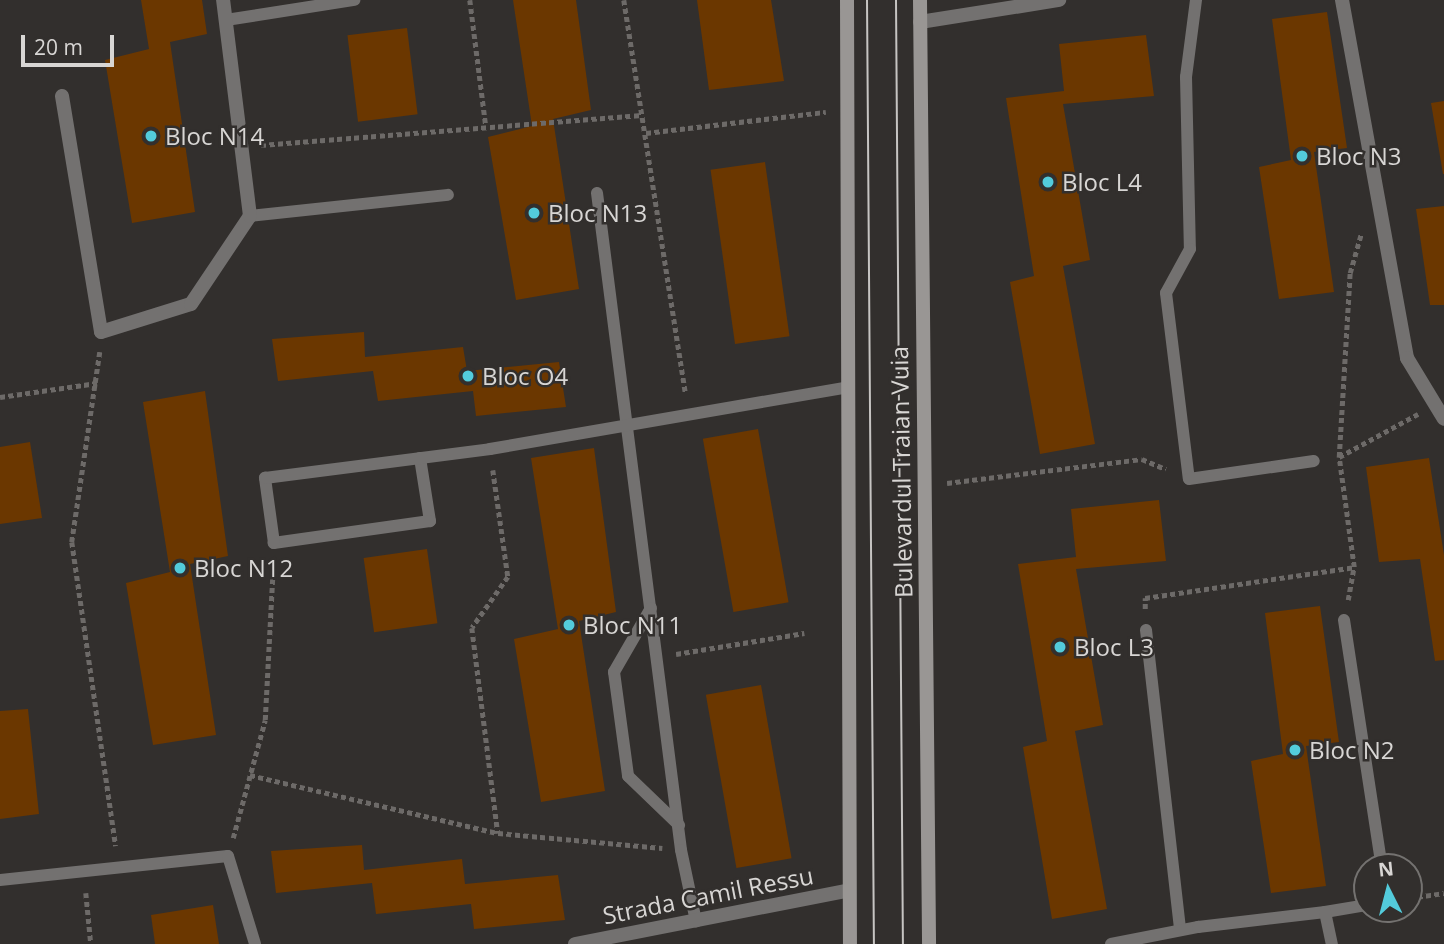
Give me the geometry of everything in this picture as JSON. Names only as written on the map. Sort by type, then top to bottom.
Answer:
[{"type":"main road","name":"Bulevardul Traian Vuia","points":[[847,0],[850,944]]},
{"type":"main road","name":"Bulevardul Traian Vuia","points":[[920,0],[929,944]]},
{"type":"street","points":[[62,96],[101,332],[191,304],[250,216],[223,0]]},
{"type":"street","points":[[920,22],[1059,0]]},
{"type":"street","points":[[1342,0],[1407,358],[1444,419]]},
{"type":"street","name":"Strada Camil Ressu","points":[[575,944],[849,890]]},
{"type":"lane","points":[[226,20],[354,0]]},
{"type":"lane","points":[[1196,0],[1186,77],[1190,248],[1166,293],[1189,479],[1314,461]]},
{"type":"lane","points":[[597,193],[681,850],[696,921]]},
{"type":"lane","points":[[250,216],[448,195]]},
{"type":"lane","points":[[420,458],[430,521],[274,543],[265,478],[420,458],[490,449],[688,412],[849,387]]},
{"type":"lane","points":[[651,608],[614,672],[628,776],[679,825]]},
{"type":"lane","points":[[1344,620],[1380,853]]},
{"type":"lane","points":[[1146,630],[1180,930]]},
{"type":"lane","points":[[0,880],[119,864],[228,856],[255,944]]},
{"type":"lane","points":[[1111,944],[1180,930],[1353,907]]},
{"type":"lane","points":[[1325,912],[1332,944]]},
{"type":"path","points":[[470,0],[486,125]]},
{"type":"path","points":[[624,0],[688,412]]},
{"type":"path","points":[[646,134],[849,110]]},
{"type":"path","points":[[242,146],[642,115]]},
{"type":"path","points":[[1344,620],[1354,567],[1339,457],[1350,274],[1364,224]]},
{"type":"path","points":[[101,332],[97,383],[72,542],[119,864]]},
{"type":"path","points":[[0,397],[97,383]]},
{"type":"path","points":[[1314,461],[1339,457],[1434,405]]},
{"type":"path","points":[[490,449],[508,577],[472,628],[498,833]]},
{"type":"path","points":[[923,485],[1142,459],[1189,479]]},
{"type":"path","points":[[228,856],[265,720],[274,543]]},
{"type":"path","points":[[1146,630],[1144,598],[1354,567]]},
{"type":"path","points":[[657,657],[804,633]]},
{"type":"path","points":[[250,775],[498,833],[681,850]]},
{"type":"path","points":[[84,868],[91,944]]},
{"type":"path","points":[[1423,896],[1444,893]]},
{"type":"building","name":"Bloc N14","points":[[141,0],[202,0],[207,34],[170,42],[195,212],[132,223],[105,60],[149,49]]},
{"type":"building","name":"Bloc N13","points":[[513,0],[576,0],[591,110],[553,119],[579,289],[516,300],[488,137],[532,126]]},
{"type":"building","points":[[697,0],[771,0],[784,81],[709,90]]},
{"type":"building","name":"Bloc N3","points":[[1327,12],[1347,148],[1314,152],[1334,292],[1279,299],[1259,167],[1291,160],[1272,19]]},
{"type":"building","points":[[407,28],[418,114],[358,122],[347,35]]},
{"type":"building","name":"Bloc L4","points":[[1146,35],[1154,96],[1063,104],[1090,260],[1063,266],[1095,444],[1040,454],[1010,282],[1034,276],[1006,98],[1064,91],[1059,44]]},
{"type":"building","points":[[1444,101],[1444,174],[1443,174],[1431,103]]},
{"type":"building","points":[[765,162],[789,336],[735,344],[711,170]]},
{"type":"building","points":[[1444,206],[1444,305],[1430,305],[1416,209]]},
{"type":"building","name":"Bloc O4","points":[[364,332],[365,357],[463,347],[467,371],[559,362],[566,407],[476,416],[473,391],[378,401],[373,371],[278,381],[272,339]]},
{"type":"building","name":"Bloc N12","points":[[205,391],[228,556],[190,564],[216,735],[153,745],[126,583],[170,572],[143,402]]},
{"type":"building","points":[[758,429],[789,602],[733,612],[703,439]]},
{"type":"building","points":[[30,442],[42,518],[0,524],[0,447]]},
{"type":"building","name":"Bloc N11","points":[[594,448],[616,612],[579,621],[605,791],[541,802],[514,639],[558,629],[531,458]]},
{"type":"building","points":[[1429,458],[1444,555],[1444,660],[1435,661],[1420,559],[1379,562],[1366,467]]},
{"type":"building","name":"Bloc L3","points":[[1159,500],[1166,561],[1076,569],[1103,725],[1075,731],[1107,909],[1052,919],[1023,747],[1047,741],[1018,564],[1076,557],[1071,509]]},
{"type":"building","points":[[427,549],[437,623],[374,632],[364,558]]},
{"type":"building","name":"Bloc N2","points":[[1320,606],[1339,742],[1306,746],[1326,886],[1271,893],[1251,761],[1283,754],[1265,613]]},
{"type":"building","points":[[761,685],[792,858],[736,868],[706,695]]},
{"type":"building","points":[[28,709],[39,814],[0,819],[0,711]]},
{"type":"building","points":[[362,845],[364,870],[462,859],[465,884],[558,875],[565,920],[474,929],[471,904],[376,914],[372,883],[276,893],[271,851]]},
{"type":"building","points":[[213,905],[219,944],[155,944],[151,915]]},
{"type":"tram line","points":[[867,0],[874,944]]},
{"type":"tram line","points":[[896,0],[903,944]]},
{"type":"place","name":"Bloc N14","points":[[151,136]]},
{"type":"place","name":"Bloc N3","points":[[1302,156]]},
{"type":"place","name":"Bloc L4","points":[[1048,182]]},
{"type":"place","name":"Bloc N13","points":[[534,213]]},
{"type":"place","name":"Bloc O4","points":[[468,376]]},
{"type":"place","name":"Bloc N12","points":[[180,568]]},
{"type":"place","name":"Bloc N11","points":[[569,625]]},
{"type":"place","name":"Bloc L3","points":[[1060,647]]},
{"type":"place","name":"Bloc N2","points":[[1295,750]]}]
